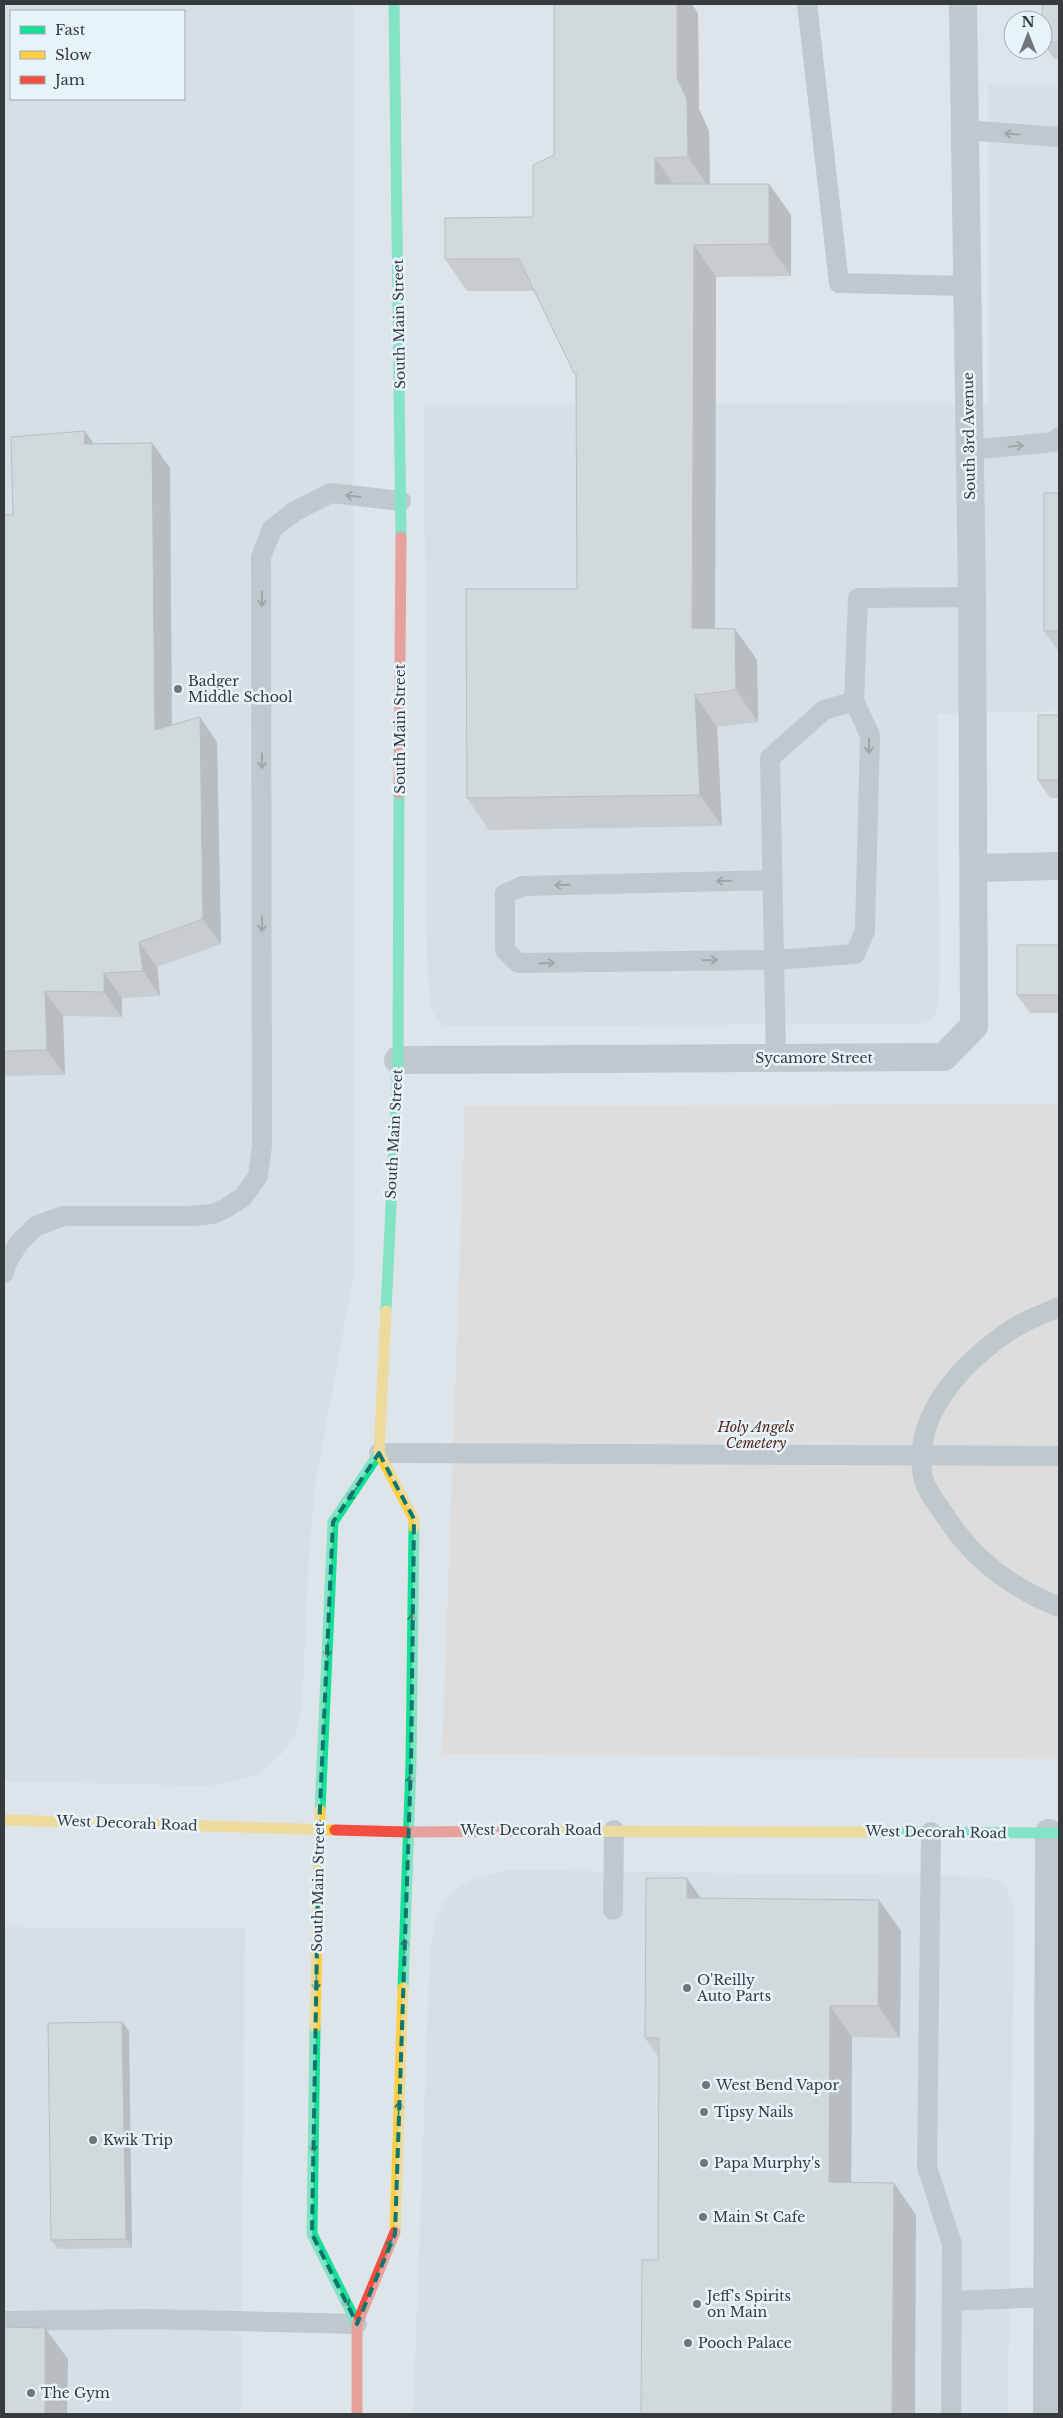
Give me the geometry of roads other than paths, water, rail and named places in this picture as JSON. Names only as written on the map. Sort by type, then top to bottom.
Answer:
[{"type":"main road","name":"South Main Street","points":[[357,2414],[357,2324],[395,2234],[408,1832],[414,1519],[379,1453],[398,1060],[401,502],[394,4]]},
{"type":"main road","name":"South Main Street","points":[[357,2324],[312,2234],[319,1829],[333,1522],[379,1453]]},
{"type":"main road","name":"West Decorah Road","points":[[4,1820],[408,1832],[614,1830],[1054,1833]]},
{"type":"street","name":"South 3rd Avenue","points":[[963,4],[975,868]]},
{"type":"street","points":[[975,868],[1059,866]]},
{"type":"street","name":"Sycamore Street","points":[[398,1060],[944,1057],[974,1026],[975,868]]},
{"type":"street","points":[[1047,2414],[1054,1833]]},
{"type":"lane","points":[[807,4],[840,283],[967,286]]},
{"type":"lane","points":[[965,130],[1059,137]]},
{"type":"lane","points":[[970,450],[1054,442],[1059,437]]},
{"type":"lane","points":[[4,1273],[6,1264],[18,1244],[36,1226],[63,1216],[213,1214],[243,1197],[258,1176],[262,1145],[262,557],[272,529],[294,511],[331,494],[401,502]]},
{"type":"lane","points":[[773,880],[522,886],[505,894],[504,950],[518,963],[774,960],[855,954],[865,931],[870,735],[854,701],[858,598],[972,597]]},
{"type":"lane","points":[[776,1058],[770,758],[824,710],[854,701]]},
{"type":"lane","points":[[1059,1307],[1003,1335],[976,1358],[948,1387],[926,1422],[922,1440],[924,1478],[934,1498],[956,1532],[980,1559],[1010,1583],[1034,1597],[1059,1607]]},
{"type":"lane","points":[[379,1453],[1059,1456]]},
{"type":"lane","points":[[613,1910],[614,1830]]},
{"type":"lane","points":[[931,1832],[927,2166],[952,2244],[951,2414]]},
{"type":"lane","points":[[952,2301],[1047,2297]]},
{"type":"lane","points":[[4,2321],[145,2319],[357,2324]]},
{"type":"place","name":"Badger Middle School","points":[[178,689]]},
{"type":"place","name":"O'Reilly Auto Parts","points":[[687,1988]]},
{"type":"place","name":"West Bend Vapor","points":[[706,2085]]},
{"type":"place","name":"Tipsy Nails","points":[[704,2112]]},
{"type":"place","name":"Kwik Trip","points":[[93,2140]]},
{"type":"place","name":"Papa Murphy's","points":[[704,2163]]},
{"type":"place","name":"Main St Cafe","points":[[703,2217]]},
{"type":"place","name":"Jeff's Spirits on Main","points":[[697,2304]]},
{"type":"place","name":"Pooch Palace","points":[[688,2343]]},
{"type":"place","name":"The Gym","points":[[31,2393]]},
{"type":"park label","name":"Holy Angels Cemetery","points":[[756,1435]]}]
